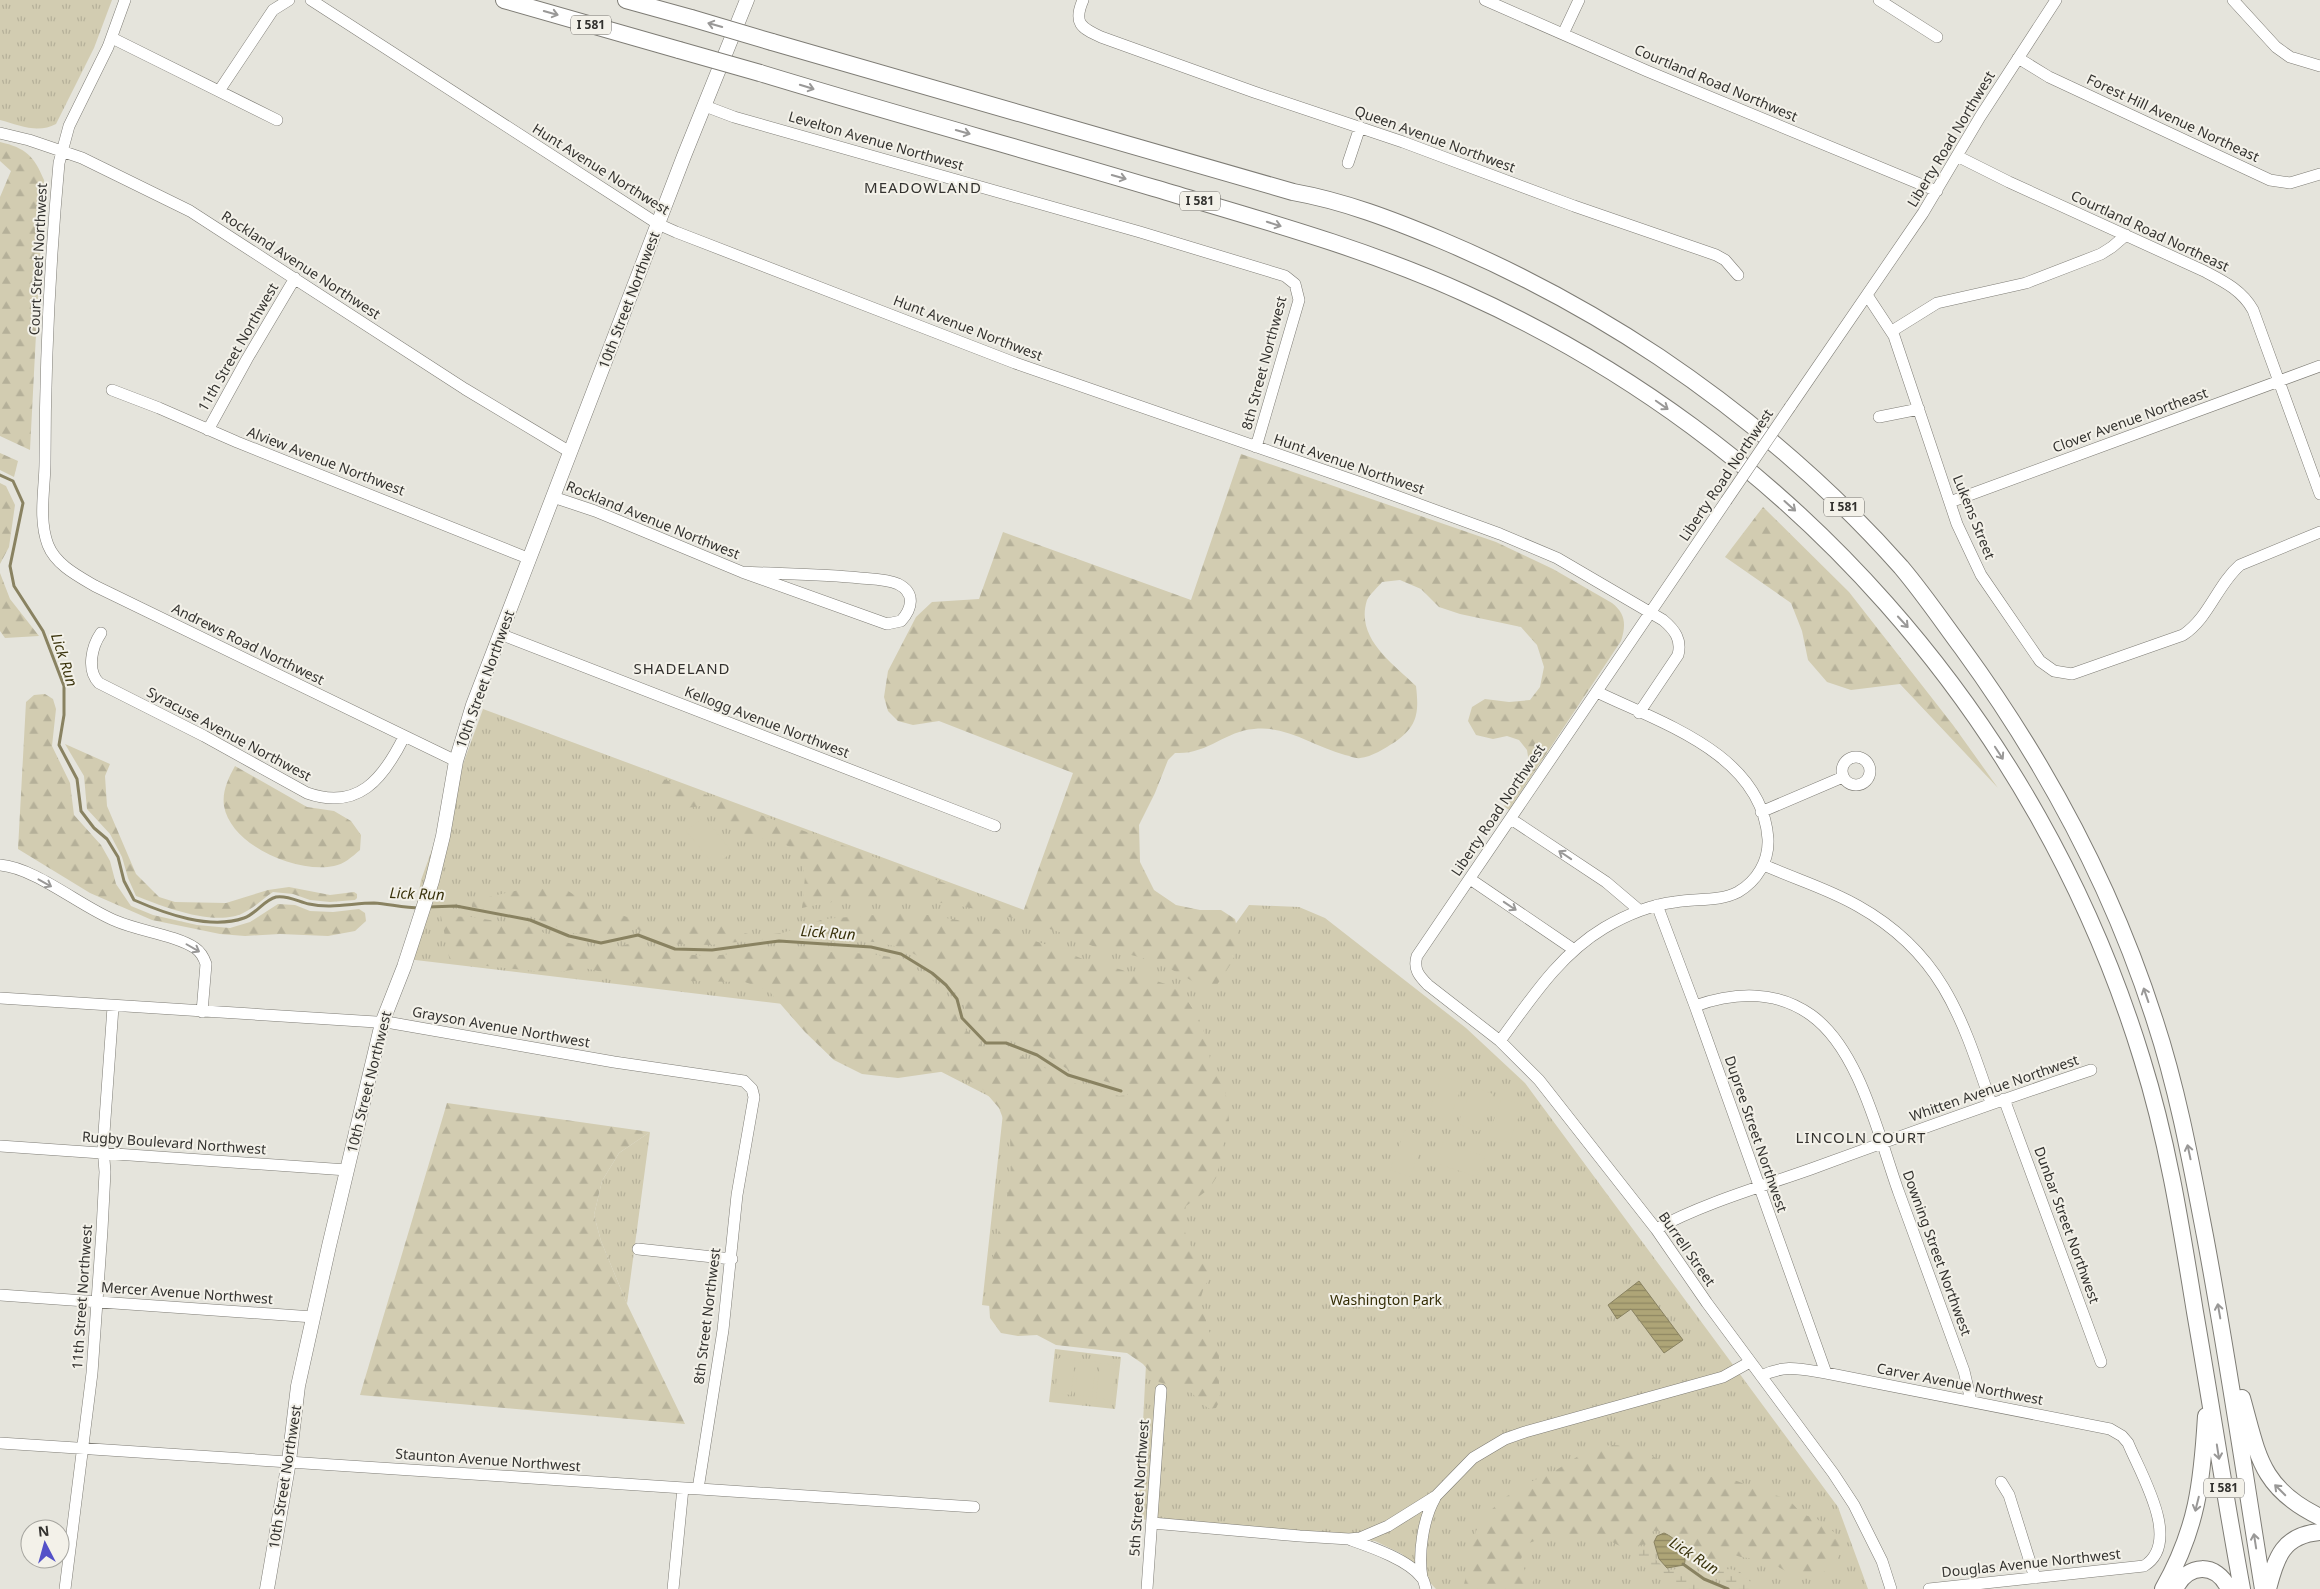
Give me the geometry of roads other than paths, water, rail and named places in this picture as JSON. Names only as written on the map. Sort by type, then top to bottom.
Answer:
[{"type":"highway","name":"I 581","points":[[504,0],[1218,206],[1356,251],[1459,290],[1542,331],[1622,378],[1713,442],[1797,512],[1848,562],[1917,637],[1951,682],[2017,779],[2071,879],[2100,944],[2132,1027],[2160,1122],[2183,1235],[2242,1589]]},
{"type":"highway","name":"I 581","points":[[626,0],[1293,192],[1324,198],[1427,234],[1510,271],[1607,323],[1698,384],[1795,462],[1848,511],[1903,570],[1943,622],[2032,751],[2087,852],[2137,968],[2165,1054],[2191,1162],[2222,1333],[2263,1589]]},
{"type":"highway","points":[[2222,1333],[2254,1444],[2264,1470],[2287,1497],[2320,1517]]},
{"type":"highway","points":[[2163,1589],[2182,1551],[2198,1502],[2202,1480],[2208,1386]]},
{"type":"highway","points":[[2268,1589],[2275,1564],[2284,1547],[2301,1536],[2320,1532]]},
{"type":"highway","points":[[2175,1589],[2178,1582],[2190,1572],[2204,1569],[2220,1575],[2229,1589]]},
{"type":"main road","name":"10th Street Northwest","points":[[267,1589],[289,1461],[298,1386],[312,1317],[382,1023],[404,967],[432,881],[443,836],[456,761],[473,705],[500,634],[658,224],[747,0]]},
{"type":"street","name":"Court Street Northwest","points":[[45,533],[45,392],[56,202],[61,150],[69,126],[112,38],[124,0]]},
{"type":"street","points":[[219,91],[273,10],[289,0]]},
{"type":"street","name":"Hunt Avenue Northwest","points":[[311,0],[658,224],[1016,363],[1355,481],[1549,555],[1602,583],[1671,627],[1677,634],[1680,648],[1675,660],[1640,712]]},
{"type":"street","name":"Queen Avenue Northwest","points":[[1083,0],[1078,18],[1080,25],[1085,30],[1254,92],[1360,127],[1574,206],[1716,255],[1725,260],[1738,275]]},
{"type":"street","name":"Courtland Road Northwest","points":[[1485,0],[1936,191]]},
{"type":"street","points":[[1563,34],[1579,0]]},
{"type":"street","points":[[1879,0],[1894,4],[1937,38]]},
{"type":"street","name":"Liberty Road Northwest","points":[[1415,962],[1416,956],[1868,294],[1936,191],[2056,0]]},
{"type":"street","points":[[2233,0],[2276,47],[2290,57],[2320,66]]},
{"type":"street","points":[[112,38],[277,120]]},
{"type":"street","name":"Forest Hill Avenue Northeast","points":[[2018,58],[2050,77],[2270,180],[2290,183],[2320,174]]},
{"type":"street","name":"Levelton Avenue Northwest","points":[[705,106],[734,117],[1242,263]]},
{"type":"street","points":[[1348,163],[1360,127]]},
{"type":"street","name":"Rockland Avenue Northwest","points":[[0,132],[61,150],[109,170],[190,211],[465,389],[570,452]]},
{"type":"street","name":"Courtland Road Northeast","points":[[1957,156],[2009,182],[2126,234],[2234,287],[2252,310],[2320,494]]},
{"type":"street","points":[[1892,331],[1937,302],[2026,283],[2101,254],[2126,234]]},
{"type":"street","name":"8th Street Northwest","points":[[1242,263],[1290,279],[1298,291],[1299,300],[1256,448]]},
{"type":"street","name":"11th Street Northwest","points":[[208,430],[246,359],[295,278]]},
{"type":"street","name":"Lukens Street","points":[[1868,294],[1892,331],[1950,502],[1970,553],[1994,596],[2040,661],[2057,672],[2072,674],[2183,635],[2198,623],[2232,572],[2240,565],[2320,532]]},
{"type":"street","name":"Clover Avenue Northeast","points":[[1950,502],[2320,366]]},
{"type":"street","name":"Alview Avenue Northwest","points":[[112,390],[530,559]]},
{"type":"street","points":[[1879,417],[1919,409]]},
{"type":"street","name":"Rockland Avenue Northwest","points":[[553,497],[595,511],[742,572],[887,624],[901,622],[910,608],[910,595],[906,589],[893,583],[832,575],[742,572]]},
{"type":"street","name":"Andrews Road Northwest","points":[[45,533],[54,556],[71,571],[95,586],[456,761]]},
{"type":"street","name":"Syracuse Avenue Northwest","points":[[101,633],[93,644],[92,650],[93,674],[99,683],[219,743],[307,793],[321,798],[347,797],[370,786],[389,766],[404,737]]},
{"type":"street","name":"Kellogg Avenue Northwest","points":[[500,634],[995,826]]},
{"type":"street","points":[[1500,1041],[1545,980],[1573,949],[1604,928],[1639,910],[1657,905],[1728,896],[1751,882],[1764,865],[1768,843],[1761,812],[1748,787],[1725,759],[1701,742],[1597,692]]},
{"type":"street","points":[[1761,812],[1843,777]]},
{"type":"street","points":[[1511,818],[1606,882],[1639,910]]},
{"type":"street","points":[[0,865],[28,873],[85,906],[116,921],[195,948],[204,957],[206,964],[202,1012]]},
{"type":"street","points":[[1764,865],[1858,905],[1893,929],[1910,945],[1945,987],[1957,1009],[1991,1103]]},
{"type":"street","points":[[1470,878],[1573,949]]},
{"type":"street","name":"Dupree Street Northwest","points":[[1657,905],[1826,1373]]},
{"type":"street","name":"Burrell Street","points":[[1415,962],[1418,973],[1428,985],[1500,1041],[1544,1086],[1656,1229],[1760,1376],[1834,1473],[1854,1505],[1882,1561],[1891,1589]]},
{"type":"street","name":"Downing Street Northwest","points":[[1695,1006],[1730,996],[1764,996],[1794,1005],[1811,1015],[1836,1040],[1855,1073],[1964,1370],[1971,1401]]},
{"type":"street","name":"Grayson Avenue Northwest","points":[[0,998],[113,1007],[382,1023],[614,1062],[744,1081],[750,1085],[754,1093],[745,1148]]},
{"type":"street","name":"11th Street Northwest","points":[[65,1589],[92,1373],[113,1007]]},
{"type":"street","name":"Whitten Avenue Northwest","points":[[1656,1229],[1673,1219],[1760,1187],[1991,1103],[2090,1070]]},
{"type":"street","name":"Dunbar Street Northwest","points":[[2004,1099],[2101,1362]]},
{"type":"street","name":"Rugby Boulevard Northwest","points":[[0,1146],[347,1170]]},
{"type":"street","name":"8th Street Northwest","points":[[698,1489],[732,1259],[733,1231],[745,1148]]},
{"type":"street","points":[[638,1249],[732,1259]]},
{"type":"street","name":"Mercer Avenue Northwest","points":[[0,1295],[312,1317]]},
{"type":"street","points":[[1152,1523],[1349,1539],[1369,1535],[1388,1526],[1436,1496],[1473,1458],[1505,1439],[1723,1377],[1750,1362]]},
{"type":"street","name":"Carver Avenue Northwest","points":[[1760,1376],[1781,1368],[1791,1367],[2110,1429],[2122,1436],[2128,1443],[2156,1510],[2161,1530],[2160,1545],[2153,1558],[2144,1566],[2136,1567]]},
{"type":"street","name":"5th Street Northwest","points":[[1147,1589],[1161,1390]]},
{"type":"street","name":"Staunton Avenue Northwest","points":[[0,1443],[974,1507]]},
{"type":"street","points":[[2001,1482],[2009,1494],[2034,1578]]},
{"type":"street","points":[[673,1589],[683,1488]]},
{"type":"street","points":[[1424,1583],[1420,1558],[1427,1515],[1436,1496]]},
{"type":"street","points":[[1349,1539],[1396,1559],[1424,1583]]},
{"type":"street","name":"Douglas Avenue Northwest","points":[[1929,1589],[2136,1567]]},
{"type":"waterway","name":"Lick Run","points":[[0,475],[13,481],[23,503],[10,566],[14,586],[43,631],[64,686],[64,715],[59,745],[77,779],[81,811],[94,828],[107,839],[118,857],[124,881],[134,900],[188,919],[217,922],[244,918],[276,897],[289,898],[317,905],[334,906],[374,903],[420,908]]},
{"type":"waterway","name":"Lick Run","points":[[428,907],[456,906],[530,920],[569,936],[601,943],[638,935],[675,949],[712,950],[779,941],[871,947],[901,954],[932,973],[946,985],[957,999],[962,1018],[986,1043],[1006,1043],[1037,1055],[1068,1075],[1121,1091]]},
{"type":"waterway","name":"Lick Run","points":[[1683,1564],[1704,1579],[1728,1589]]},
{"type":"district","name":"MEADOWLAND","points":[[923,188]]},
{"type":"district","name":"SHADELAND","points":[[682,669]]},
{"type":"district","name":"LINCOLN COURT","points":[[1861,1138]]},
{"type":"park label","name":"Washington Park","points":[[1386,1300]]}]
